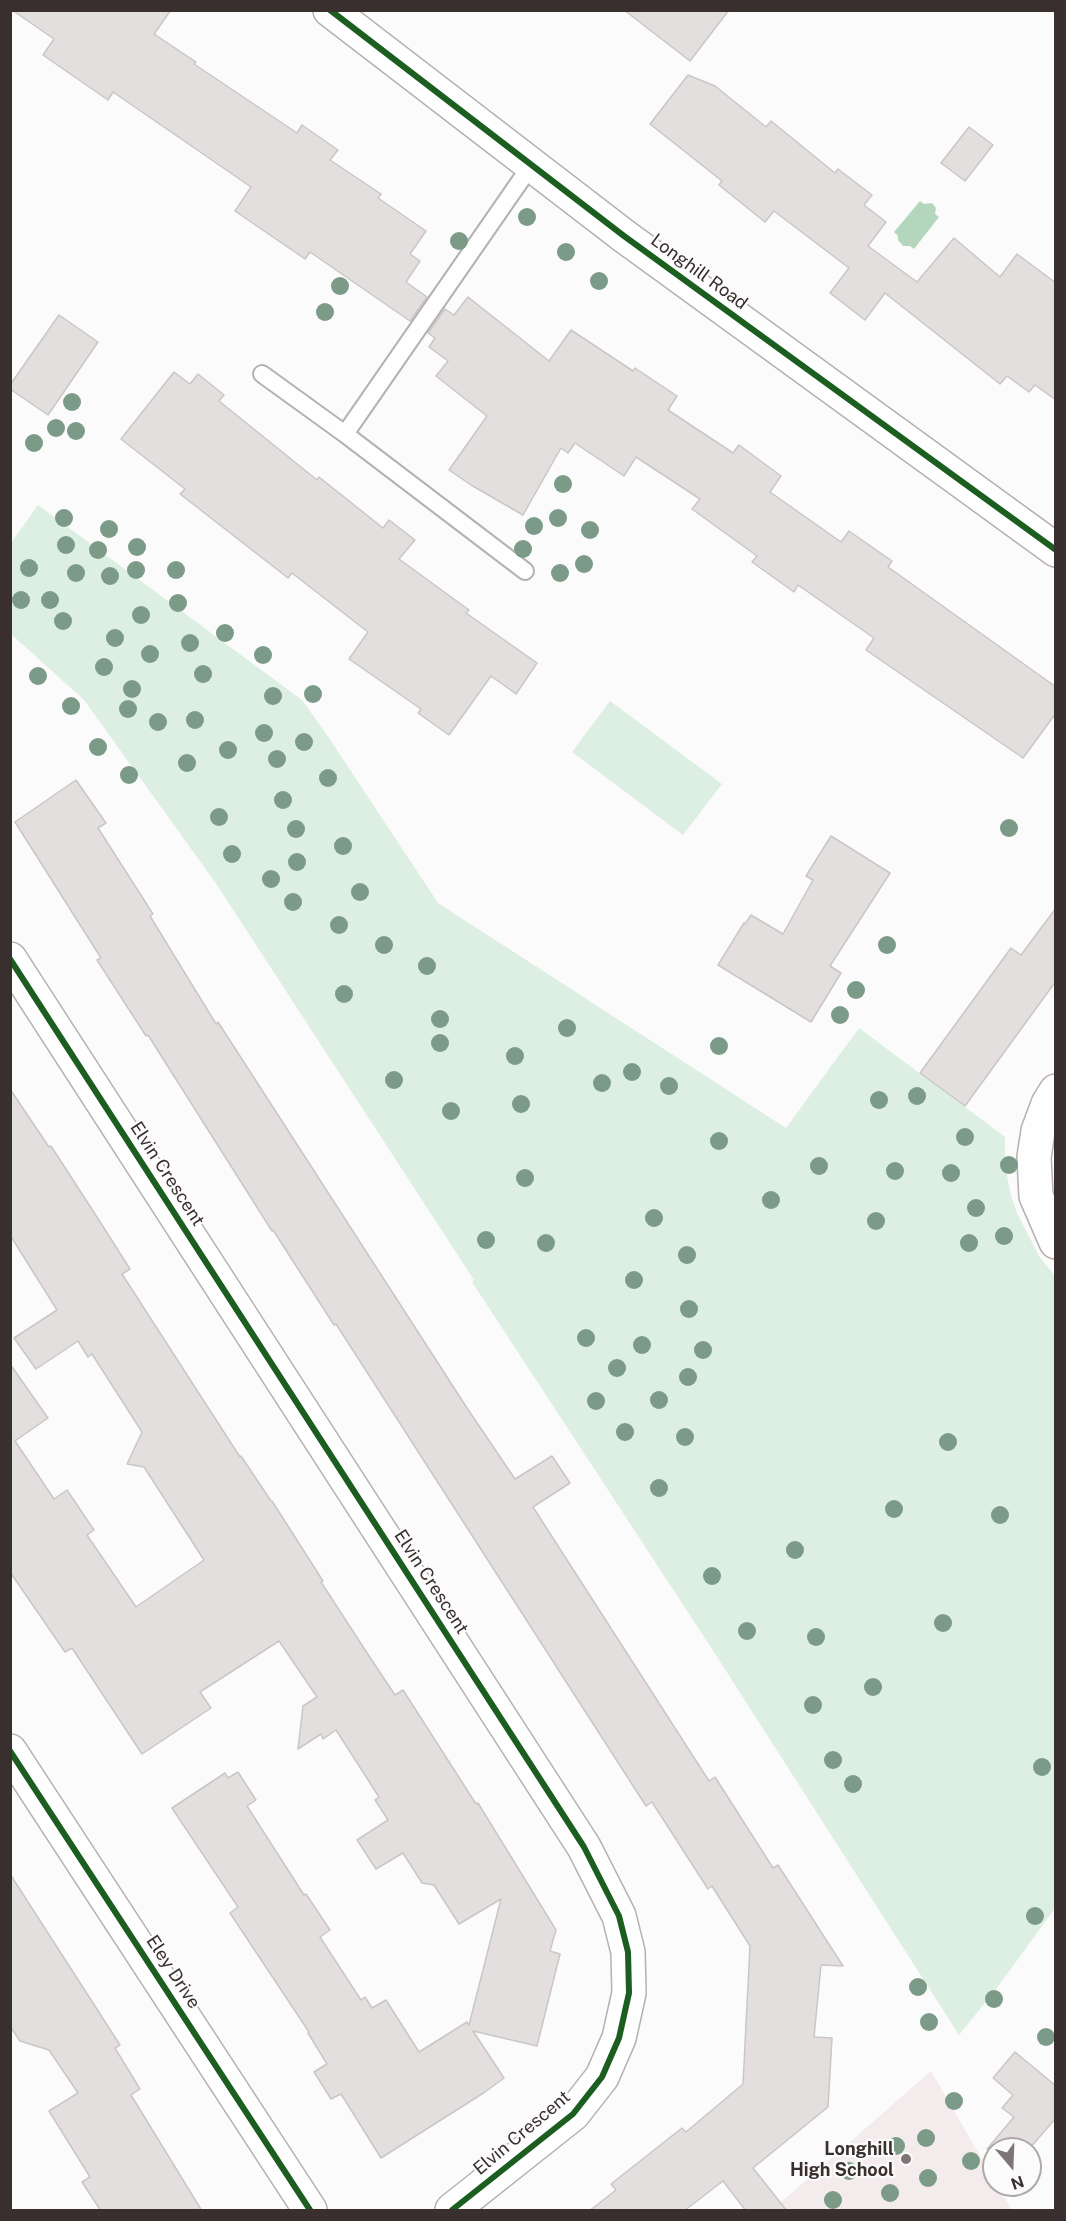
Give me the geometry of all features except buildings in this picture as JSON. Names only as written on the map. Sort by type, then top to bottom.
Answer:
[{"type":"street","name":"Longhill Road","points":[[330,10],[624,236],[1056,550]]},
{"type":"street","name":"Elvin Crescent","points":[[10,959],[584,1847],[619,1916],[628,1952],[629,1994],[619,2038],[602,2077],[573,2114],[452,2211]]},
{"type":"street","points":[[1056,1091],[1048,1104],[1038,1131],[1034,1157],[1036,1196],[1056,1242]]},
{"type":"street","name":"Eley Drive","points":[[10,1751],[310,2211]]},
{"type":"lane","points":[[345,434],[532,164]]},
{"type":"lane","points":[[261,374],[345,434],[525,571]]},
{"type":"shaded area","points":[[920,201],[924,204],[932,203],[936,208],[935,214],[939,217],[914,249],[910,246],[903,246],[894,232]]},
{"type":"shaded area","points":[[38,505],[302,700],[438,903],[786,1128],[859,1028],[1005,1137],[1005,1165],[1017,1213],[1039,1256],[1055,1276],[1056,1907],[994,1992],[959,2035],[712,1649],[472,1282],[474,1280],[215,882],[84,700],[11,634],[11,543]]},
{"type":"shaded area","points":[[610,701],[722,784],[683,835],[572,752]]},
{"type":"shaded area","name":"Longhill High School","points":[[931,2071],[982,2159],[982,2197],[1004,2197],[1012,2210],[772,2210]]},
{"type":"cycle path","points":[[330,10],[624,236],[1056,550]]},
{"type":"cycle path","points":[[10,959],[584,1847],[619,1916],[628,1952],[629,1993],[619,2038],[602,2077],[573,2114],[452,2210]]},
{"type":"cycle path","points":[[10,1751],[310,2210]]},
{"type":"place","name":"Longhill High School","points":[[906,2159]]}]
